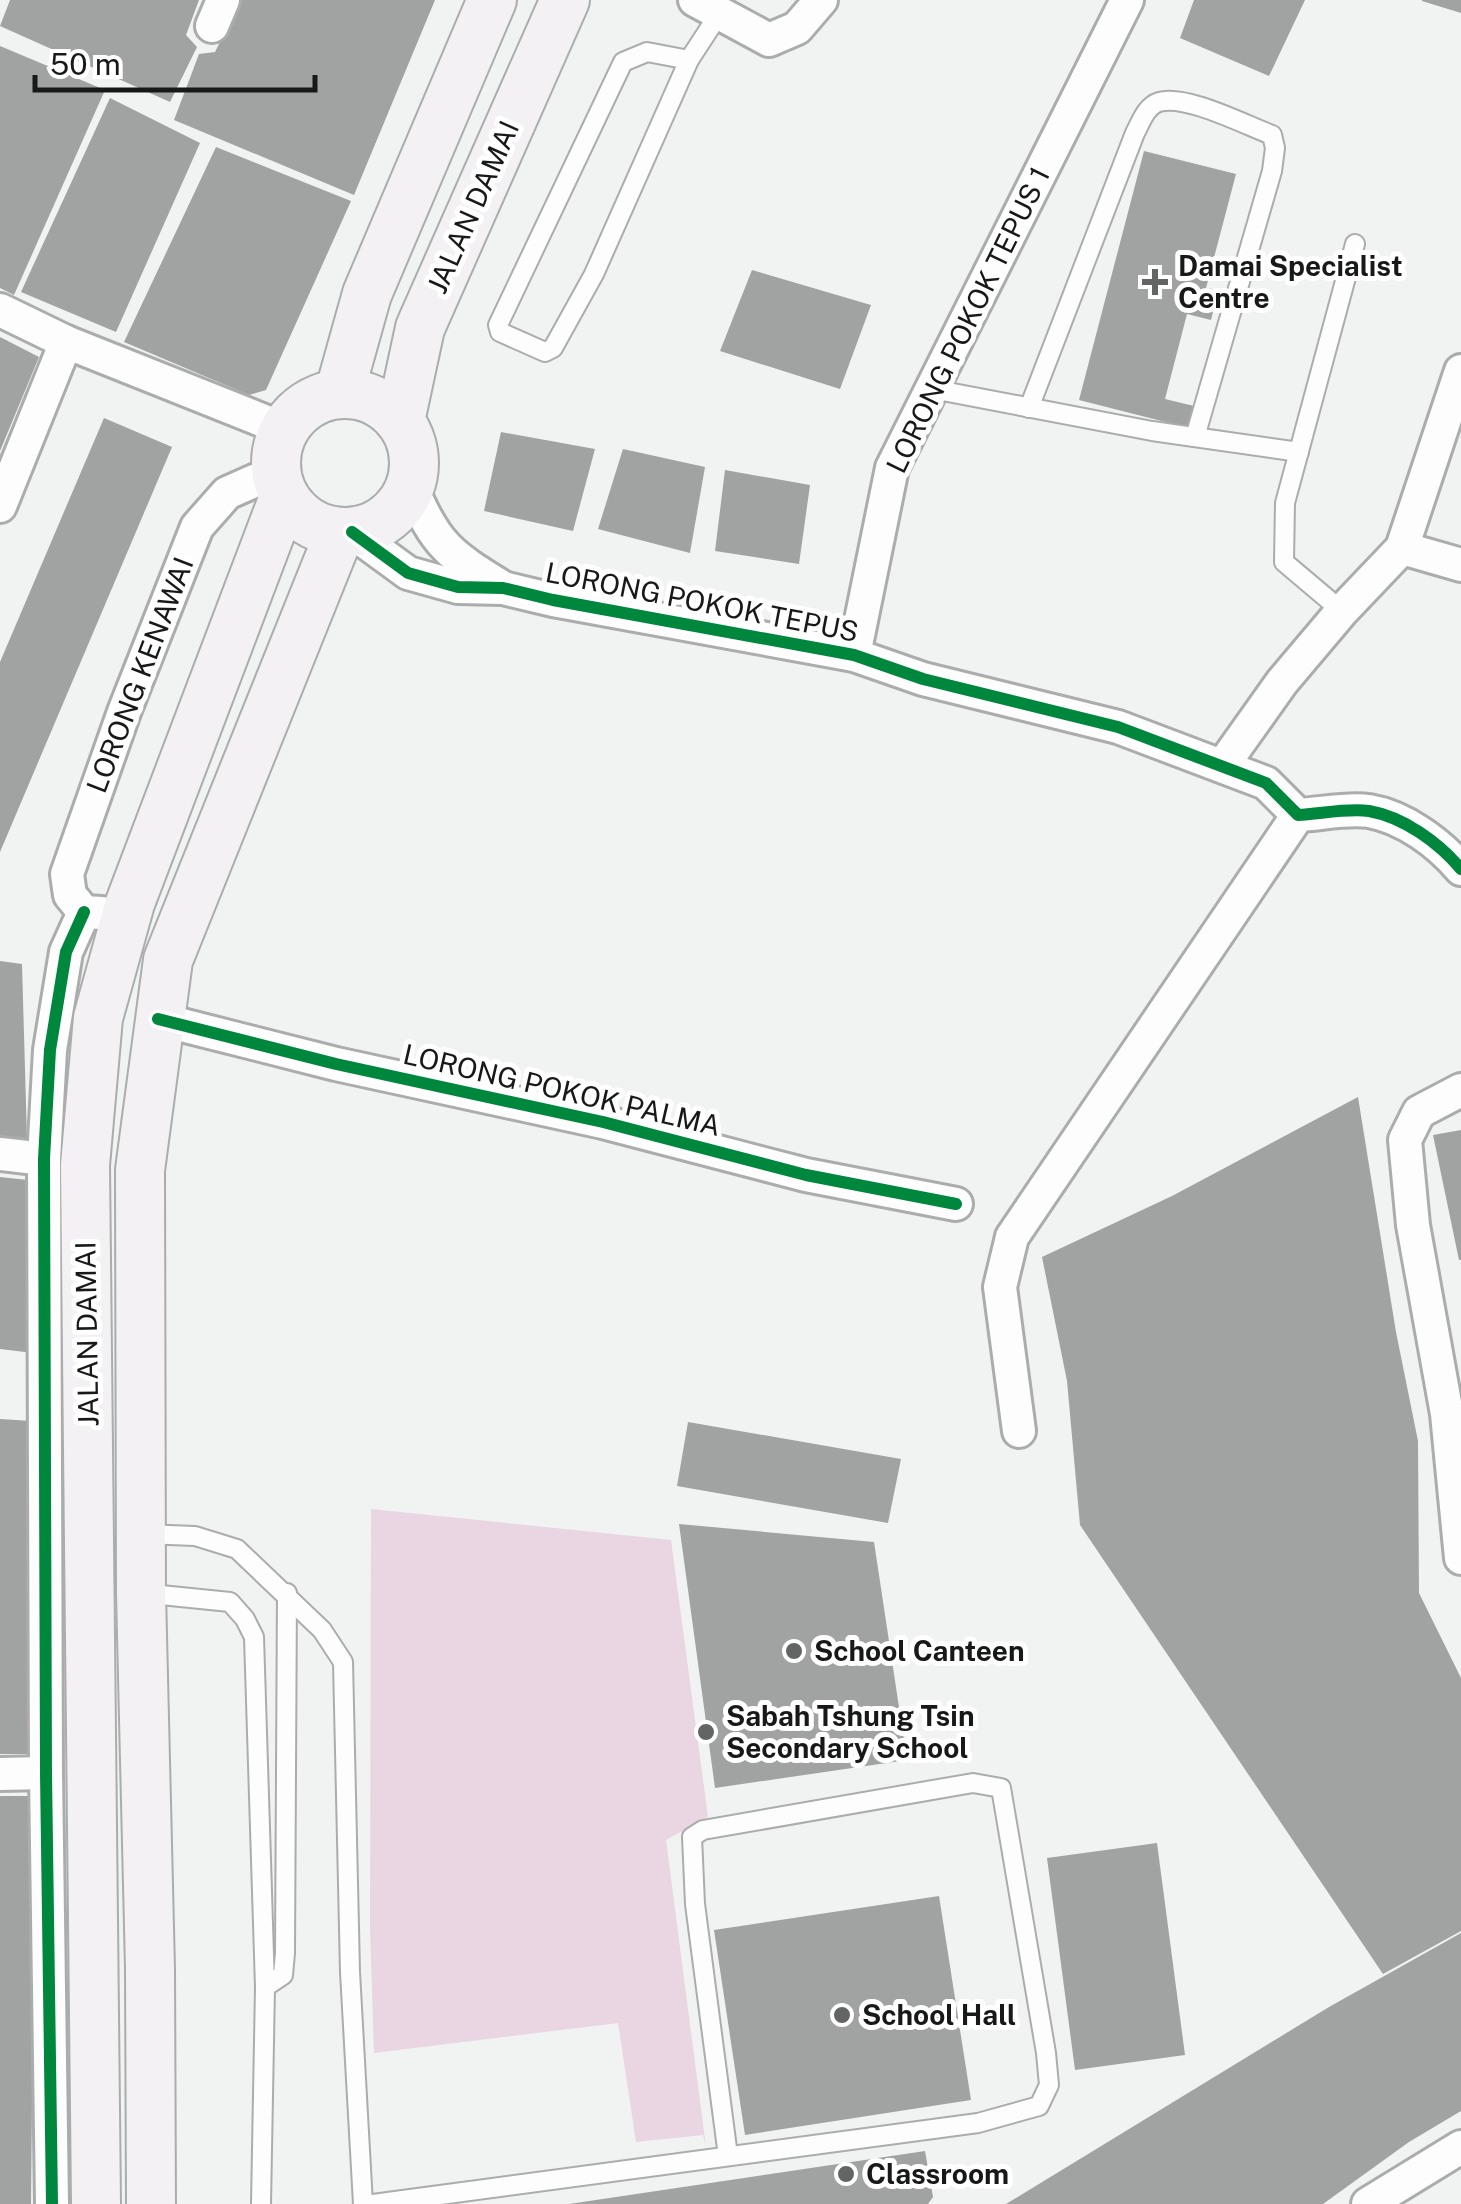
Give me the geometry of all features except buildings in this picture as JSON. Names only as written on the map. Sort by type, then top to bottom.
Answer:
[{"type":"main road","points":[[340,394],[367,294],[492,0]]},
{"type":"main road","name":"JALAN DAMAI","points":[[400,421],[420,328],[565,0]]},
{"type":"main road","points":[[340,394],[373,400],[400,421],[414,452],[411,486],[398,509],[377,524],[346,532],[307,522],[280,487],[276,452],[284,429],[307,404],[340,394]]},
{"type":"main road","name":"JALAN DAMAI","points":[[96,2204],[85,1165],[98,1018],[130,903],[280,487]]},
{"type":"main road","name":"JALAN DAMAI","points":[[151,2204],[140,1534],[140,1170],[168,960],[346,532]]},
{"type":"street","points":[[707,7],[768,40],[797,28],[821,0]]},
{"type":"street","name":"LORONG POKOK TEPUS 1","points":[[854,655],[892,468],[1127,0]]},
{"type":"street","points":[[0,310],[66,342],[284,429]]},
{"type":"street","points":[[0,506],[66,342]]},
{"type":"street","points":[[1223,765],[1282,682],[1402,548],[1461,371]]},
{"type":"street","name":"LORONG KENAWAI","points":[[84,912],[70,895],[66,874],[197,527],[227,493],[254,481],[280,487]]},
{"type":"street","name":"LORONG POKOK TEPUS","points":[[411,486],[426,524],[455,558],[503,588]]},
{"type":"street","name":"LORONG POKOK TEPUS","points":[[346,532],[408,574],[458,587],[503,588],[854,655],[923,679],[1118,727],[1266,783],[1298,815]]},
{"type":"street","points":[[1402,548],[1461,566]]},
{"type":"street","points":[[1020,1431],[1000,1286],[1012,1236],[1298,815],[1368,811],[1381,815],[1442,846],[1461,869]]},
{"type":"street","points":[[52,2204],[44,1159],[50,1050],[66,952],[84,912],[105,912],[130,903]]},
{"type":"street","name":"LORONG POKOK PALMA","points":[[158,1020],[336,1064],[603,1122],[806,1175],[956,1204]]},
{"type":"street","points":[[1461,1090],[1419,1112],[1404,1140],[1413,1224],[1446,1414],[1461,1558]]},
{"type":"street","points":[[0,1154],[44,1159]]},
{"type":"street","points":[[0,1774],[46,1774]]},
{"type":"street","points":[[1368,2204],[1461,2148]]},
{"type":"lane","points":[[689,60],[647,52],[623,62],[498,325],[500,332],[546,352],[553,348],[594,274],[689,60],[707,7]]},
{"type":"lane","points":[[1028,408],[1147,110],[1157,102],[1197,106],[1272,135],[1274,148],[1272,171],[1195,437]]},
{"type":"lane","points":[[1342,611],[1284,562],[1285,503],[1354,244]]},
{"type":"lane","points":[[932,390],[1299,452]]},
{"type":"lane","points":[[140,1534],[195,1536],[237,1549],[322,1630],[343,1662],[350,1972],[362,2204]]},
{"type":"lane","points":[[141,1593],[230,1602],[254,1637],[265,1987],[261,2204]]},
{"type":"lane","points":[[265,1987],[284,1975],[287,1594]]},
{"type":"lane","points":[[372,2204],[978,2123],[1038,2106],[1050,2085],[1001,1788],[974,1783],[702,1830],[692,1838],[695,1904],[728,2156]]},
{"type":"shaded area","points":[[371,1509],[671,1540],[708,1817],[666,1840],[706,2147],[703,2135],[636,2142],[618,2023],[374,2053],[370,1928]]},
{"type":"cycle path","points":[[352,532],[408,573],[458,587],[503,588],[854,655],[923,679],[1118,727],[1266,783],[1298,815],[1361,810],[1395,819],[1431,841],[1461,869]]},
{"type":"cycle path","points":[[52,2204],[44,1159],[50,1050],[66,952],[84,912]]},
{"type":"cycle path","points":[[158,1019],[336,1064],[603,1122],[806,1175],[956,1204]]},
{"type":"place","name":"Damai Specialist Centre","points":[[1155,282]]},
{"type":"place","name":"School Canteen","points":[[794,1651]]},
{"type":"place","name":"Sabah Tshung Tsin Secondary School","points":[[706,1732]]},
{"type":"place","name":"School Hall","points":[[842,2015]]},
{"type":"place","name":"Classroom","points":[[846,2174]]}]
